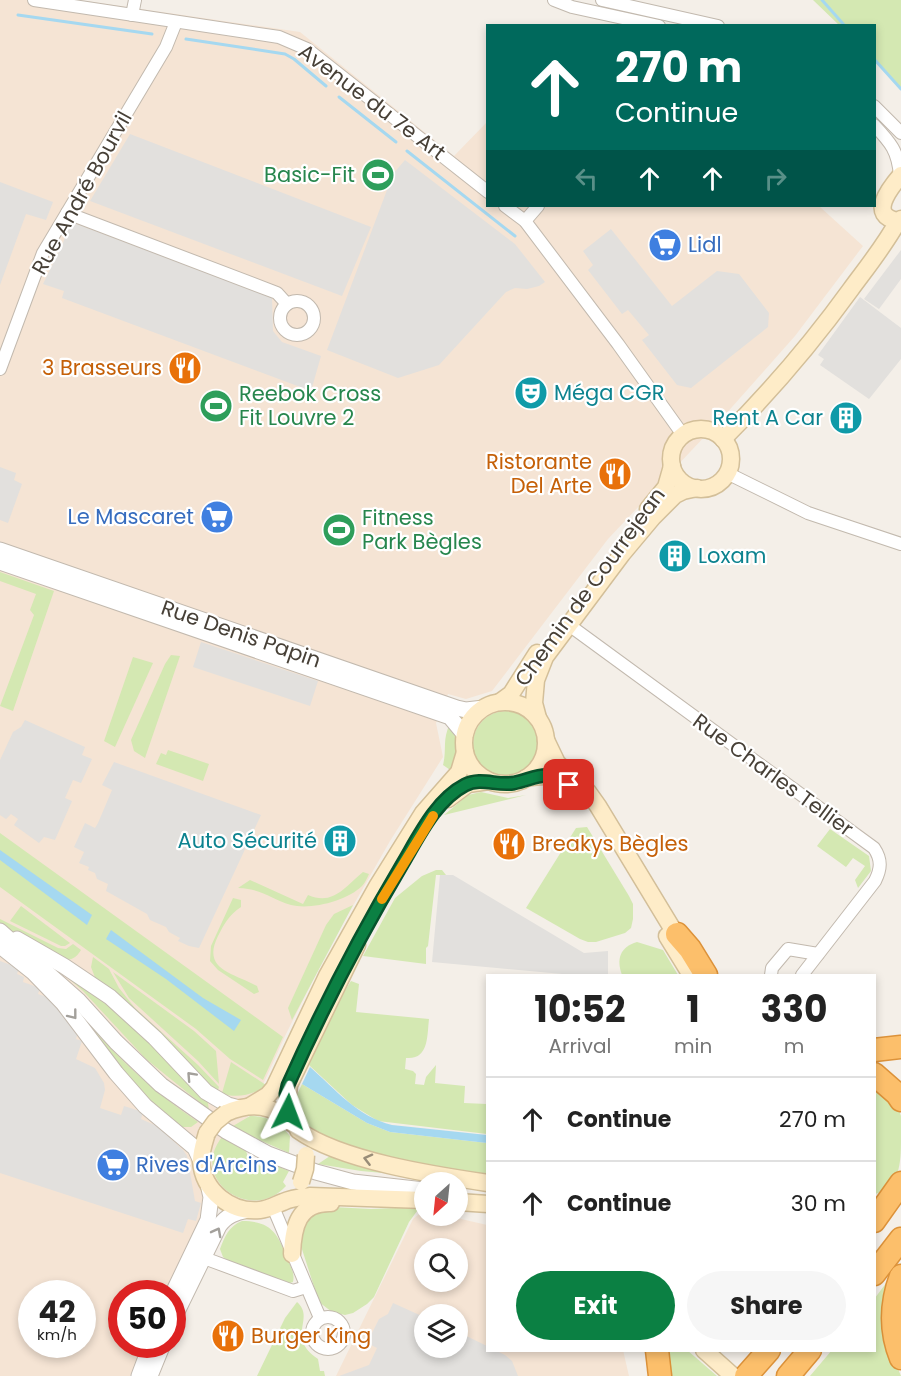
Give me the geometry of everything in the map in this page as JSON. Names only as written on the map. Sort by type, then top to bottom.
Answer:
[{"type":"highway","points":[[677,934],[690,949],[705,974]]},
{"type":"highway","points":[[876,1041],[901,1041]]},
{"type":"highway","points":[[876,1050],[901,1047]]},
{"type":"highway","points":[[876,1076],[890,1086],[901,1100]]},
{"type":"highway","points":[[876,1218],[901,1183]]},
{"type":"highway","points":[[876,1235],[901,1204]]},
{"type":"highway","points":[[876,1271],[901,1239]]},
{"type":"highway","points":[[901,1276],[893,1311],[894,1332],[901,1358]]},
{"type":"highway","points":[[657,1352],[660,1376]]},
{"type":"highway","points":[[746,1376],[767,1352]]},
{"type":"highway","points":[[759,1376],[779,1352]]},
{"type":"highway","points":[[788,1376],[808,1352]]},
{"type":"highway","points":[[801,1376],[820,1352]]},
{"type":"main road","points":[[723,439],[770,392],[816,337],[877,255],[882,237],[894,218],[882,207],[901,176]]},
{"type":"main road","points":[[705,429],[723,439],[730,455],[727,473],[715,485],[697,488],[681,481],[672,466],[672,449],[683,435],[690,431],[705,429]]},
{"type":"main road","name":"Chemin de Courrejean","points":[[500,702],[512,694],[568,610],[666,486],[672,466]]},
{"type":"main road","name":"Chemin de Courrejean","points":[[538,718],[534,703],[536,680],[545,657],[654,515],[675,495],[697,488]]},
{"type":"main road","points":[[414,1200],[310,1196],[261,1210],[248,1210],[225,1202],[215,1194],[208,1184],[201,1161],[202,1147],[215,1122],[268,1095],[274,1088],[327,976],[378,885],[431,801],[459,772],[469,724],[475,715],[484,708],[500,702],[521,705],[538,718],[557,763],[588,792],[598,806],[699,974]]},
{"type":"main road","points":[[526,778],[542,762],[546,740]]},
{"type":"main road","points":[[465,744],[471,766],[489,781],[502,784],[514,783],[544,774],[557,777],[569,785],[596,819],[690,974]]},
{"type":"main road","points":[[278,1204],[301,1182],[305,1169],[304,1142],[295,1126],[287,1103],[288,1085],[351,955],[425,826],[448,798],[468,784],[489,781]]},
{"type":"main road","points":[[238,1109],[271,1108],[309,1138],[350,1154],[449,1177],[486,1183]]},
{"type":"main road","points":[[292,1254],[292,1238],[297,1221],[311,1206],[327,1203],[367,1205],[398,1199]]},
{"type":"main road","points":[[468,1203],[486,1204]]},
{"type":"main road","points":[[709,1354],[733,1376]]},
{"type":"street","name":"Avenue du 7e Art","points":[[34,0],[279,37],[307,49],[486,190]]},
{"type":"street","points":[[132,15],[135,0]]},
{"type":"street","points":[[554,0],[572,7],[657,21],[694,24]]},
{"type":"street","points":[[602,0],[657,21]]},
{"type":"street","name":"Rue André Bourvil","points":[[0,369],[43,253],[166,47],[176,22]]},
{"type":"street","points":[[876,107],[901,133]]},
{"type":"street","points":[[876,127],[897,153],[901,176]]},
{"type":"street","points":[[506,207],[525,221],[683,435]]},
{"type":"street","points":[[525,221],[537,207]]},
{"type":"street","points":[[67,213],[277,293],[287,304]]},
{"type":"street","points":[[727,473],[808,513],[901,544]]},
{"type":"street","name":"Rue Denis Papin","points":[[0,550],[457,708],[466,710],[484,708]]},
{"type":"street","name":"Rue Denis Papin","points":[[0,562],[450,717],[465,744]]},
{"type":"street","name":"Rue Charles Tellier","points":[[568,625],[874,848],[879,856],[879,872],[803,974]]},
{"type":"street","points":[[1,939],[44,953],[110,997],[155,1038],[206,1092],[238,1109]]},
{"type":"street","points":[[1,939],[37,965],[78,1000],[136,1062],[161,1085],[201,1115],[246,1143],[316,1172],[353,1182],[414,1189]]},
{"type":"street","points":[[1,939],[63,1003],[116,1073],[146,1106],[195,1148],[201,1161]]},
{"type":"street","points":[[771,974],[772,968],[788,949],[818,954]]},
{"type":"street","points":[[336,1176],[351,1173],[414,1180]]},
{"type":"street","points":[[179,1280],[208,1220],[211,1197],[208,1184]]},
{"type":"street","points":[[468,1186],[486,1188]]},
{"type":"street","points":[[468,1195],[486,1198]]},
{"type":"street","points":[[278,1204],[292,1254],[320,1318]]},
{"type":"street","points":[[186,1294],[224,1220],[233,1213],[248,1210]]},
{"type":"street","points":[[204,1258],[293,1291],[306,1287]]},
{"type":"street","points":[[139,1376],[146,1358]]},
{"type":"street","points":[[150,1376],[157,1358]]},
{"type":"shaded area","points":[[0,0],[79,0],[300,32],[454,156],[486,123],[486,207],[820,207],[863,246],[795,336],[724,416],[608,539],[492,691],[466,699],[448,694],[436,723],[443,757],[390,841],[330,946],[285,1036],[174,1280],[108,1280],[108,1358],[138,1358],[130,1376],[0,1376]]},
{"type":"shaded area","points":[[130,134],[371,227],[342,296],[90,201]]},
{"type":"shaded area","points":[[405,160],[515,244],[545,282],[539,286],[527,289],[515,288],[506,292],[439,365],[398,378],[327,350],[393,174]]},
{"type":"shaded area","points":[[0,182],[53,202],[46,220],[26,214],[0,285]]},
{"type":"shaded area","points":[[71,222],[272,297],[273,331],[282,342],[321,356],[311,391],[62,298],[64,291],[43,284]]},
{"type":"shaded area","points":[[611,229],[672,306],[717,271],[739,274],[769,313],[768,327],[691,388],[677,385],[642,340],[649,335],[628,310],[622,314],[588,270],[593,265],[583,251]]},
{"type":"shaded area","points":[[901,250],[901,279],[879,309],[864,299]]},
{"type":"shaded area","points":[[860,297],[901,328],[901,359],[869,399],[820,365],[824,359],[818,355]]},
{"type":"shaded area","points":[[0,467],[16,473],[14,480],[22,484],[8,523],[0,520]]},
{"type":"shaded area","points":[[201,642],[318,681],[310,706],[193,667]]},
{"type":"shaded area","points":[[25,720],[85,747],[82,755],[92,759],[81,783],[73,780],[65,798],[72,801],[55,840],[44,837],[39,843],[14,825],[18,819],[11,814],[6,819],[0,815],[0,760],[13,732],[21,727]]},
{"type":"shaded area","points":[[114,762],[261,815],[199,948],[178,941],[180,938],[169,932],[166,927],[150,920],[147,914],[106,891],[108,884],[97,879],[95,873],[88,870],[89,867],[79,863],[84,852],[74,847],[85,823],[95,828],[98,823],[112,790],[102,785]]},
{"type":"shaded area","points":[[440,875],[453,875],[584,953],[608,951],[608,974],[562,974],[432,962]]},
{"type":"shaded area","points":[[0,961],[19,968],[17,974],[24,977],[23,982],[40,988],[38,994],[50,998],[78,1032],[76,1039],[82,1041],[76,1059],[95,1068],[104,1083],[105,1090],[100,1108],[121,1115],[124,1106],[143,1112],[141,1119],[157,1126],[183,1150],[187,1156],[195,1201],[201,1203],[196,1221],[188,1219],[183,1233],[0,1173]]},
{"type":"shaded area","points":[[414,1218],[414,1226],[468,1226],[468,1221],[486,1225],[486,1352],[623,1352],[629,1376],[336,1376]]},
{"type":"shaded area","points":[[393,1303],[414,1312],[414,1358],[468,1358],[468,1337],[486,1346],[486,1352],[499,1352],[505,1355],[512,1361],[518,1376],[339,1376],[369,1365],[377,1348],[367,1343],[379,1319],[388,1314]]},
{"type":"green space","points":[[813,0],[901,0],[901,88],[876,62],[876,24],[838,24]]},
{"type":"green space","points":[[0,572],[54,591],[13,711],[0,706],[34,615],[30,610],[36,594],[0,581]]},
{"type":"green space","points":[[171,655],[180,656],[145,758],[134,751],[131,740]]},
{"type":"green space","points":[[133,657],[153,663],[115,747],[104,741]]},
{"type":"green space","points":[[506,711],[519,714],[529,721],[536,731],[539,744],[536,757],[529,767],[519,774],[506,777],[493,774],[483,767],[476,757],[473,744],[476,731],[483,721],[493,714]]},
{"type":"green space","points":[[450,724],[457,748],[453,772],[443,765],[446,735]]},
{"type":"green space","points":[[168,750],[209,764],[203,781],[156,764],[161,753],[166,755]]},
{"type":"green space","points":[[481,792],[508,798],[526,795],[444,815],[468,795]]},
{"type":"green space","points":[[587,827],[633,904],[631,928],[625,933],[596,942],[580,939],[526,908],[576,828]]},
{"type":"green space","points":[[830,829],[869,856],[871,871],[858,888],[855,880],[865,866],[853,858],[846,867],[817,846]]},
{"type":"green space","points":[[0,833],[283,1037],[263,1080],[230,1059],[196,1029],[0,887]]},
{"type":"green space","points":[[442,870],[446,875],[436,875],[426,964],[363,956],[395,898],[422,876]]},
{"type":"green space","points":[[363,872],[369,874],[363,885],[355,891],[338,900],[318,905],[291,905],[261,892],[238,888],[250,880],[303,904],[308,895],[317,898],[332,897]]},
{"type":"green space","points":[[233,898],[241,900],[241,907],[222,928],[214,947],[214,956],[222,969],[257,986],[259,992],[254,994],[218,970],[210,961],[211,946]]},
{"type":"green space","points":[[353,905],[292,1020],[288,1008],[326,925],[334,914]]},
{"type":"green space","points":[[21,906],[70,943],[61,946],[10,921]]},
{"type":"green space","points":[[0,919],[58,948],[66,949],[73,944],[81,950],[74,958],[63,960],[0,926]]},
{"type":"green space","points":[[637,942],[663,950],[677,974],[622,974],[619,964],[621,954],[631,944]]},
{"type":"green space","points":[[93,957],[109,969],[119,988],[135,1008],[198,1065],[219,1087],[218,1090],[214,1093],[96,980],[91,967]]},
{"type":"green space","points":[[53,965],[97,992],[207,1098],[209,1110],[146,1059],[83,991]]},
{"type":"green space","points":[[113,972],[194,1031],[216,1051],[219,1084],[198,1061],[129,998]]},
{"type":"green space","points":[[351,981],[359,984],[356,1012],[429,1019],[423,1051],[414,1058],[406,1058],[405,1069],[416,1074],[415,1084],[424,1085],[426,1077],[436,1065],[435,1083],[465,1086],[464,1103],[486,1104],[486,1134],[378,1121],[352,1105],[307,1062],[335,1006]]},
{"type":"green space","points":[[87,1022],[139,1076],[198,1122],[191,1127],[181,1127],[140,1093]]},
{"type":"green space","points":[[231,1062],[266,1085],[245,1095],[233,1096],[222,1093]]},
{"type":"green space","points":[[302,1084],[367,1123],[390,1132],[486,1143],[486,1176],[429,1167],[337,1145],[313,1131],[299,1115],[295,1099]]},
{"type":"green space","points":[[876,1084],[894,1102],[901,1116],[899,1165],[894,1180],[883,1191],[876,1194]]},
{"type":"green space","points":[[250,1116],[268,1119],[282,1127],[290,1136],[289,1153],[233,1126]]},
{"type":"green space","points":[[222,1137],[246,1151],[249,1160],[272,1172],[275,1165],[289,1171],[283,1182],[286,1186],[272,1197],[257,1200],[242,1199],[228,1192],[218,1181],[213,1168],[214,1153]]},
{"type":"green space","points":[[333,1154],[414,1176],[361,1171],[318,1164]]},
{"type":"green space","points":[[332,1207],[371,1209],[414,1207],[414,1215],[374,1297],[353,1313],[345,1315],[332,1312],[319,1302],[299,1240],[304,1218]]},
{"type":"green space","points":[[242,1221],[267,1226],[277,1236],[291,1268],[293,1282],[290,1283],[230,1262],[223,1257],[220,1249],[226,1236],[234,1226]]},
{"type":"green space","points":[[901,1263],[895,1362],[901,1376],[810,1376],[830,1352],[876,1352],[876,1297]]},
{"type":"green space","points":[[297,1302],[304,1315],[303,1343],[308,1351],[318,1359],[320,1371],[324,1371],[325,1376],[257,1376],[285,1318]]},
{"type":"green space","points":[[660,1352],[689,1352],[717,1376],[663,1376]]},
{"type":"water","points":[[0,850],[92,915],[87,925],[0,860]]},
{"type":"water","points":[[111,930],[203,998],[241,1020],[234,1031],[166,979],[106,939]]},
{"type":"water","points":[[310,1067],[368,1116],[392,1125],[486,1135],[486,1143],[390,1132],[367,1123],[302,1084]]},
{"type":"waterway","points":[[822,0],[843,24]]},
{"type":"waterway","points":[[18,15],[152,34]]},
{"type":"waterway","points":[[186,39],[285,54],[326,86]]},
{"type":"waterway","points":[[876,61],[901,89]]},
{"type":"waterway","points":[[339,97],[396,142]]},
{"type":"waterway","points":[[407,151],[515,236]]},
{"type":"slow traffic","points":[[382,899],[433,816]]},
{"type":"place","name":"Basic-Fit","points":[[378,175]]},
{"type":"place","name":"Lidl","points":[[665,245]]},
{"type":"place","name":"3 Brasseurs","points":[[185,368]]},
{"type":"place","name":"Méga CGR","points":[[531,393]]},
{"type":"place","name":"Reebok Cross Fit Louvre 2","points":[[216,406]]},
{"type":"place","name":"Rent A Car","points":[[846,418]]},
{"type":"place","name":"Ristorante Del Arte","points":[[615,474]]},
{"type":"place","name":"Le Mascaret","points":[[217,517]]},
{"type":"place","name":"Fitness Park Bègles","points":[[339,530]]},
{"type":"place","name":"Loxam","points":[[675,556]]},
{"type":"place","name":"Auto Sécurité","points":[[340,841]]},
{"type":"place","name":"Breakys Bègles","points":[[509,844]]},
{"type":"place","name":"Rives d'Arcins","points":[[113,1165]]},
{"type":"place","name":"Burger King","points":[[228,1336]]},
{"type":"route","points":[[288,1112],[286,1094],[288,1085],[351,955],[425,826],[440,807],[462,787],[474,782],[514,783],[544,774],[557,777],[569,785]]}]
